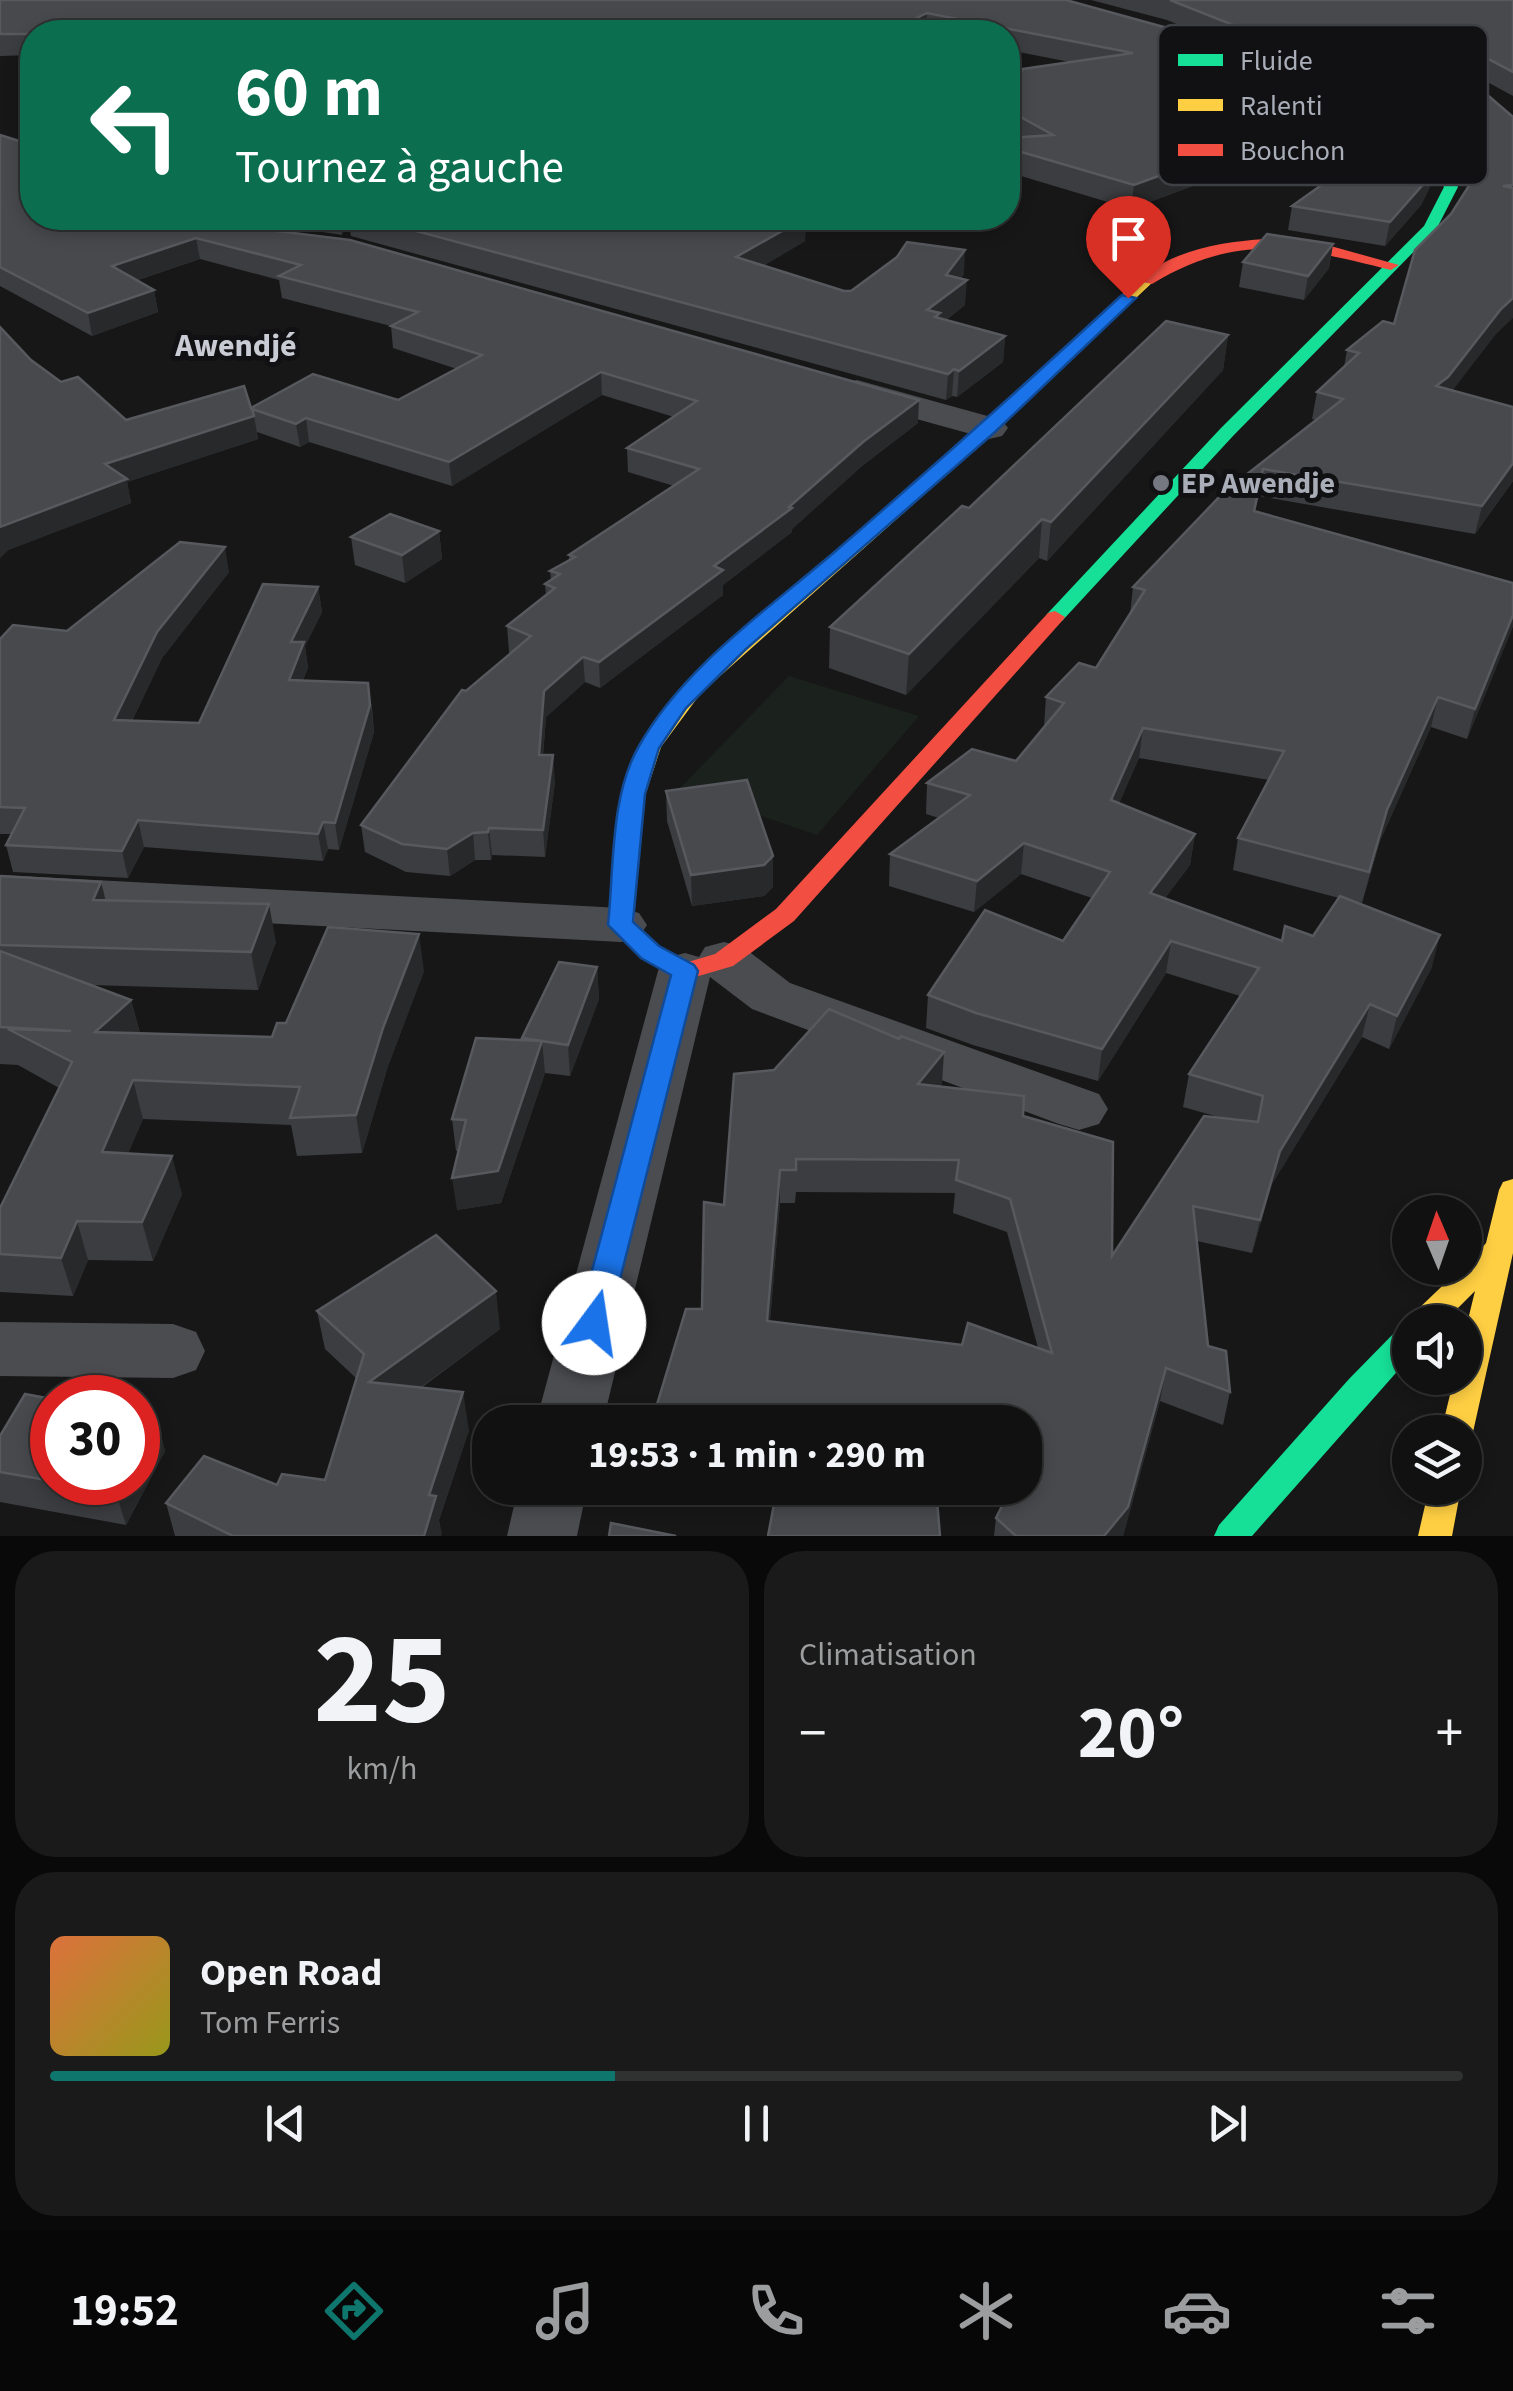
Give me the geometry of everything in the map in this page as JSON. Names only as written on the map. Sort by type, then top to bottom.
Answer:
[{"type":"main road","points":[[1392,265],[1283,244],[1218,246],[1186,255],[1128,298],[678,704],[648,748],[633,794],[620,925],[650,952],[704,966],[798,902],[921,760],[1227,432],[1430,228],[1446,203],[1449,185]]},
{"type":"main road","points":[[1461,1415],[1513,1190]]},
{"type":"main road","points":[[1442,1305],[1496,1251]]},
{"type":"main road","points":[[1231,1536],[1392,1355]]},
{"type":"main road","points":[[1435,1536],[1441,1505]]},
{"type":"street","points":[[831,384],[988,428]]},
{"type":"street","points":[[0,892],[620,925]]},
{"type":"street","points":[[574,1405],[704,966],[770,996],[1079,1109]]},
{"type":"street","points":[[0,1349],[173,1351]]},
{"type":"street","points":[[542,1536],[550,1505]]},
{"type":"shaded area","points":[[789,676],[919,716],[817,835],[680,788]]},
{"type":"building","points":[[0,0],[1066,0],[1158,25],[1158,176],[1134,185],[1020,152],[1020,137],[1053,135],[1020,117],[1023,69],[1133,53],[1020,31],[1020,20],[963,20],[927,13],[913,20],[20,20],[20,34],[0,34]]},
{"type":"building","points":[[1170,0],[1513,0],[1513,72],[1488,59],[1488,25],[1233,25]]},
{"type":"building","points":[[1488,96],[1513,117],[1513,185],[1503,186],[1513,188],[1513,298],[1448,377],[1436,386],[1513,407],[1513,463],[1482,506],[1263,469],[1254,511],[1513,583],[1513,615],[1475,709],[1438,697],[1387,810],[1369,872],[1238,838],[1284,751],[1143,728],[1111,800],[1195,834],[1150,893],[1282,941],[1285,926],[1313,936],[1340,896],[1440,935],[1397,1016],[1370,1004],[1280,1151],[1260,1220],[1193,1206],[1208,1346],[1226,1351],[1230,1392],[1166,1368],[1128,1507],[1104,1536],[1016,1536],[996,1518],[1002,1505],[1042,1505],[1042,1405],[657,1405],[686,1309],[702,1309],[704,1202],[724,1205],[734,1074],[774,1070],[829,1009],[899,1039],[901,1036],[944,1052],[918,1084],[1024,1096],[1023,1116],[1113,1142],[1112,1256],[1204,1116],[1258,1122],[1263,1096],[1189,1074],[1259,968],[1171,941],[1102,1049],[976,1013],[928,995],[985,910],[1063,941],[1110,872],[1024,843],[977,881],[890,854],[970,795],[927,783],[972,749],[1016,761],[1064,703],[1046,697],[1079,663],[1096,668],[1145,590],[1133,587],[1223,493],[1343,399],[1317,392],[1359,353],[1347,350],[1383,321],[1394,324],[1415,250],[1451,214],[1469,185],[1488,185]],"holes":[[[796,1159],[959,1160],[956,1180],[1010,1199],[1052,1353],[968,1323],[962,1345],[767,1321],[780,1170],[796,1170]]]},
{"type":"building","points":[[0,135],[20,141],[20,230],[269,230],[350,240],[919,400],[863,442],[789,507],[792,508],[714,566],[723,570],[599,662],[583,657],[544,691],[539,755],[553,755],[543,830],[489,828],[488,832],[473,833],[447,849],[402,844],[361,825],[462,690],[466,691],[531,636],[507,626],[555,588],[545,584],[560,574],[550,571],[699,469],[627,448],[697,401],[601,372],[449,462],[306,418],[296,424],[252,409],[254,416],[105,464],[127,479],[0,527],[0,327],[31,360],[61,382],[78,377],[126,420],[244,386],[251,408],[313,374],[398,400],[482,355],[391,326],[418,312],[279,276],[301,265],[196,238],[112,266],[154,290],[88,313],[0,267]]},
{"type":"building","points":[[1322,185],[1422,185],[1390,222],[1292,206]]},
{"type":"building","points":[[413,230],[784,230],[736,257],[844,291],[851,291],[897,257],[907,242],[965,250],[946,275],[967,280],[927,310],[940,313],[935,317],[1005,336],[959,371],[954,369],[948,374]]},
{"type":"building","points":[[1267,234],[1333,244],[1308,276],[1243,262]]},
{"type":"building","points":[[1166,321],[1228,335],[1051,522],[1042,519],[909,654],[830,627],[962,506],[969,508]]},
{"type":"building","points":[[390,514],[439,531],[402,555],[351,537]]},
{"type":"building","points":[[180,542],[225,547],[157,632],[114,720],[199,723],[263,584],[318,587],[291,642],[304,642],[289,680],[368,683],[370,705],[335,823],[323,822],[318,834],[138,820],[122,851],[6,845],[25,808],[0,807],[0,639],[13,625],[67,631]]},
{"type":"building","points":[[747,780],[773,856],[764,865],[691,875],[666,791]]},
{"type":"building","points":[[0,876],[101,882],[93,900],[269,904],[251,952],[0,945]]},
{"type":"building","points":[[328,927],[419,934],[383,1028],[356,1115],[290,1118],[300,1087],[133,1080],[102,1152],[172,1156],[142,1222],[77,1221],[61,1258],[0,1254],[0,1208],[72,1062],[8,1029],[71,1031],[0,1027],[0,951],[131,1000],[95,1032],[272,1037],[277,1023],[286,1023]]},
{"type":"building","points":[[559,962],[597,967],[568,1045],[522,1038]]},
{"type":"building","points":[[476,1038],[542,1041],[498,1171],[452,1178],[466,1120],[452,1119]]},
{"type":"building","points":[[436,1235],[496,1291],[369,1382],[463,1392],[429,1495],[436,1496],[424,1536],[233,1536],[166,1503],[204,1456],[277,1485],[282,1474],[325,1480],[364,1354],[317,1311]]},
{"type":"building","points":[[25,1394],[30,1395],[30,1477],[0,1472],[0,1436]]},
{"type":"building","points":[[774,1505],[937,1505],[940,1536],[768,1536]]},
{"type":"building","points":[[611,1523],[676,1536],[609,1536]]},
{"type":"traffic: fast","points":[[1055,617],[1227,432],[1430,228],[1449,185]]},
{"type":"traffic: fast","points":[[1231,1536],[1392,1355]]},
{"type":"traffic: slow","points":[[632,802],[650,747],[693,688],[965,449],[1146,281]]},
{"type":"traffic: slow","points":[[1461,1415],[1513,1190]]},
{"type":"traffic: slow","points":[[1442,1305],[1496,1251]]},
{"type":"traffic: slow","points":[[1435,1536],[1441,1505]]},
{"type":"traffic: jam","points":[[1146,281],[1175,263],[1205,252],[1265,243],[1327,250],[1391,265]]},
{"type":"traffic: jam","points":[[632,802],[621,925],[650,952],[685,971],[724,960],[785,915],[1055,617]]},
{"type":"place","name":"EP Awendje","points":[[1161,483]]},
{"type":"district","name":"Awendjé","points":[[236,346]]},
{"type":"route","points":[[594,1323],[685,971],[650,952],[620,925],[633,794],[648,748],[678,704],[738,646],[988,428],[1128,298]]}]
